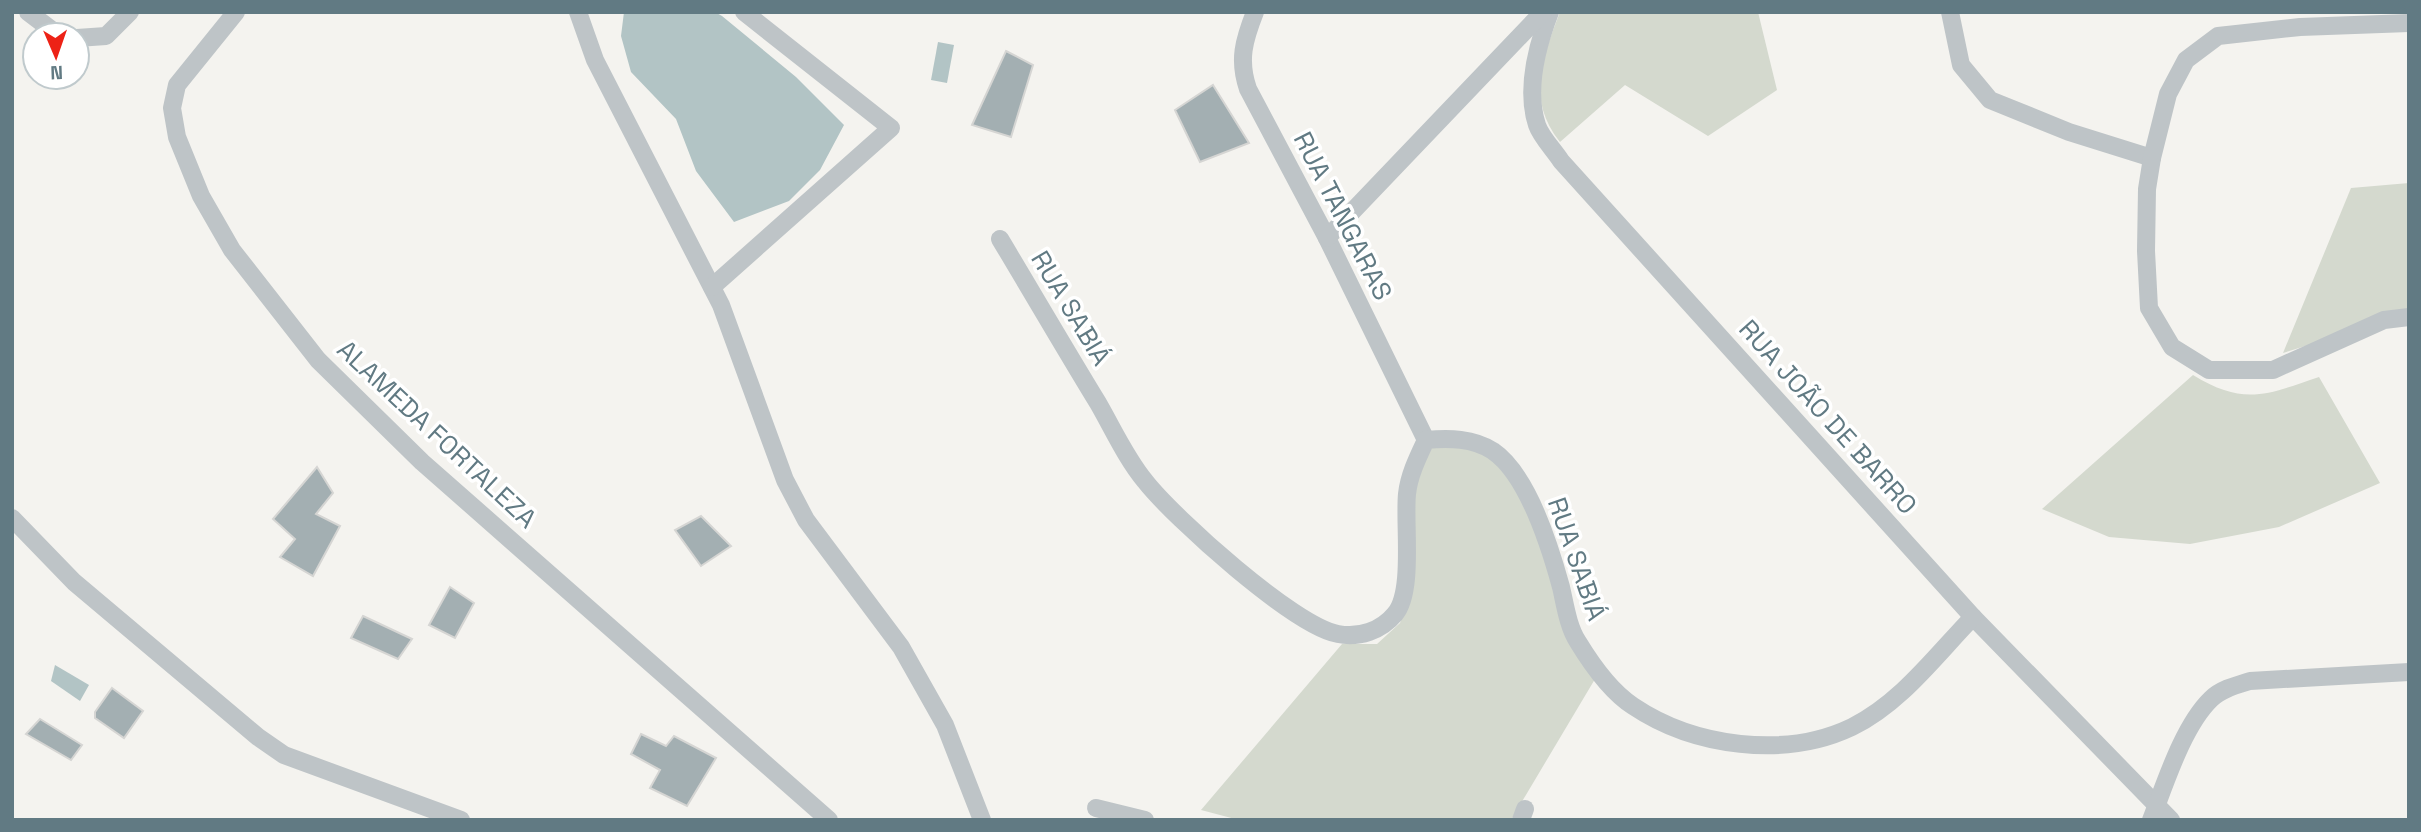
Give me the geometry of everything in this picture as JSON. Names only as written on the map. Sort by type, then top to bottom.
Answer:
[{"type":"street","points":[[91,37],[106,36],[130,12]]},
{"type":"street","name":"ALAMEDA FORTALEZA","points":[[236,12],[177,85],[172,108],[177,137],[201,196],[232,250],[318,360],[422,462],[829,820]]},
{"type":"street","points":[[578,12],[595,60],[712,287],[757,398],[785,480],[806,520],[901,647],[945,725],[982,820]]},
{"type":"street","points":[[712,287],[891,128],[744,12]]},
{"type":"street","name":"RUA TANGARAS","points":[[1255,12],[1245,39],[1242,69],[1259,110],[1327,238],[1426,440]]},
{"type":"street","points":[[1327,238],[1543,12]]},
{"type":"street","name":"RUA JOÃO DE BARRO","points":[[1549,12],[1539,40],[1531,90],[1537,126],[1549,143],[1973,617],[2154,812],[2171,820]]},
{"type":"street","points":[[1950,12],[1961,65],[1990,100],[2069,132],[2152,158]]},
{"type":"street","points":[[2300,27],[2313,12]]},
{"type":"street","points":[[2409,23],[2300,27],[2218,36],[2186,60],[2168,94],[2152,158],[2147,189],[2146,239],[2149,308],[2172,347],[2209,370],[2273,370],[2384,320],[2409,317]]},
{"type":"street","name":"RUA SABIÁ","points":[[1000,239],[1143,479],[1176,516],[1274,598],[1316,627],[1338,634],[1361,635],[1382,626],[1397,613],[1404,590],[1407,492],[1414,466],[1426,440],[1455,437],[1493,451],[1525,488],[1549,545],[1576,639],[1602,677],[1632,706],[1703,737],[1747,744],[1786,745],[1824,737],[1852,727],[1901,693],[1973,617]]},
{"type":"street","points":[[12,518],[74,582],[257,737],[284,755],[461,820]]},
{"type":"street","points":[[2154,812],[2193,726],[2211,699],[2233,685],[2250,681],[2409,672]]},
{"type":"street","points":[[1096,808],[1145,820]]},
{"type":"shaded area","points":[[624,12],[715,12],[722,16],[796,77],[844,125],[820,170],[789,201],[734,222],[696,171],[676,119],[631,72],[621,36]]},
{"type":"shaded area","points":[[1560,12],[1758,12],[1777,90],[1708,136],[1625,85],[1560,142],[1543,110],[1540,78]]},
{"type":"shaded area","points":[[938,42],[954,45],[947,83],[931,80]]},
{"type":"shaded area","points":[[2409,183],[2409,314],[2283,353],[2351,188]]},
{"type":"shaded area","points":[[2193,375],[2211,385],[2241,394],[2284,389],[2319,377],[2380,483],[2279,527],[2190,544],[2109,537],[2042,509]]},
{"type":"shaded area","points":[[1455,442],[1490,457],[1519,491],[1598,674],[1511,820],[1239,820],[1201,810],[1342,644],[1377,644],[1400,623],[1410,592],[1414,493],[1425,453],[1436,443]]},
{"type":"shaded area","points":[[55,665],[89,685],[80,701],[51,681]]},
{"type":"building","points":[[1006,51],[1033,65],[1011,137],[972,125]]},
{"type":"building","points":[[1213,85],[1249,143],[1200,162],[1175,110]]},
{"type":"building","points":[[317,467],[333,493],[316,514],[340,526],[313,576],[280,557],[295,539],[273,519]]},
{"type":"building","points":[[701,516],[731,546],[701,566],[675,530]]},
{"type":"building","points":[[450,587],[474,603],[455,638],[429,625]]},
{"type":"building","points":[[363,616],[412,639],[398,659],[351,638]]},
{"type":"building","points":[[112,688],[143,711],[124,738],[95,718],[95,712]]},
{"type":"building","points":[[40,719],[82,745],[71,760],[26,734]]},
{"type":"building","points":[[641,734],[666,746],[674,736],[716,758],[687,806],[650,788],[660,770],[631,754]]}]
